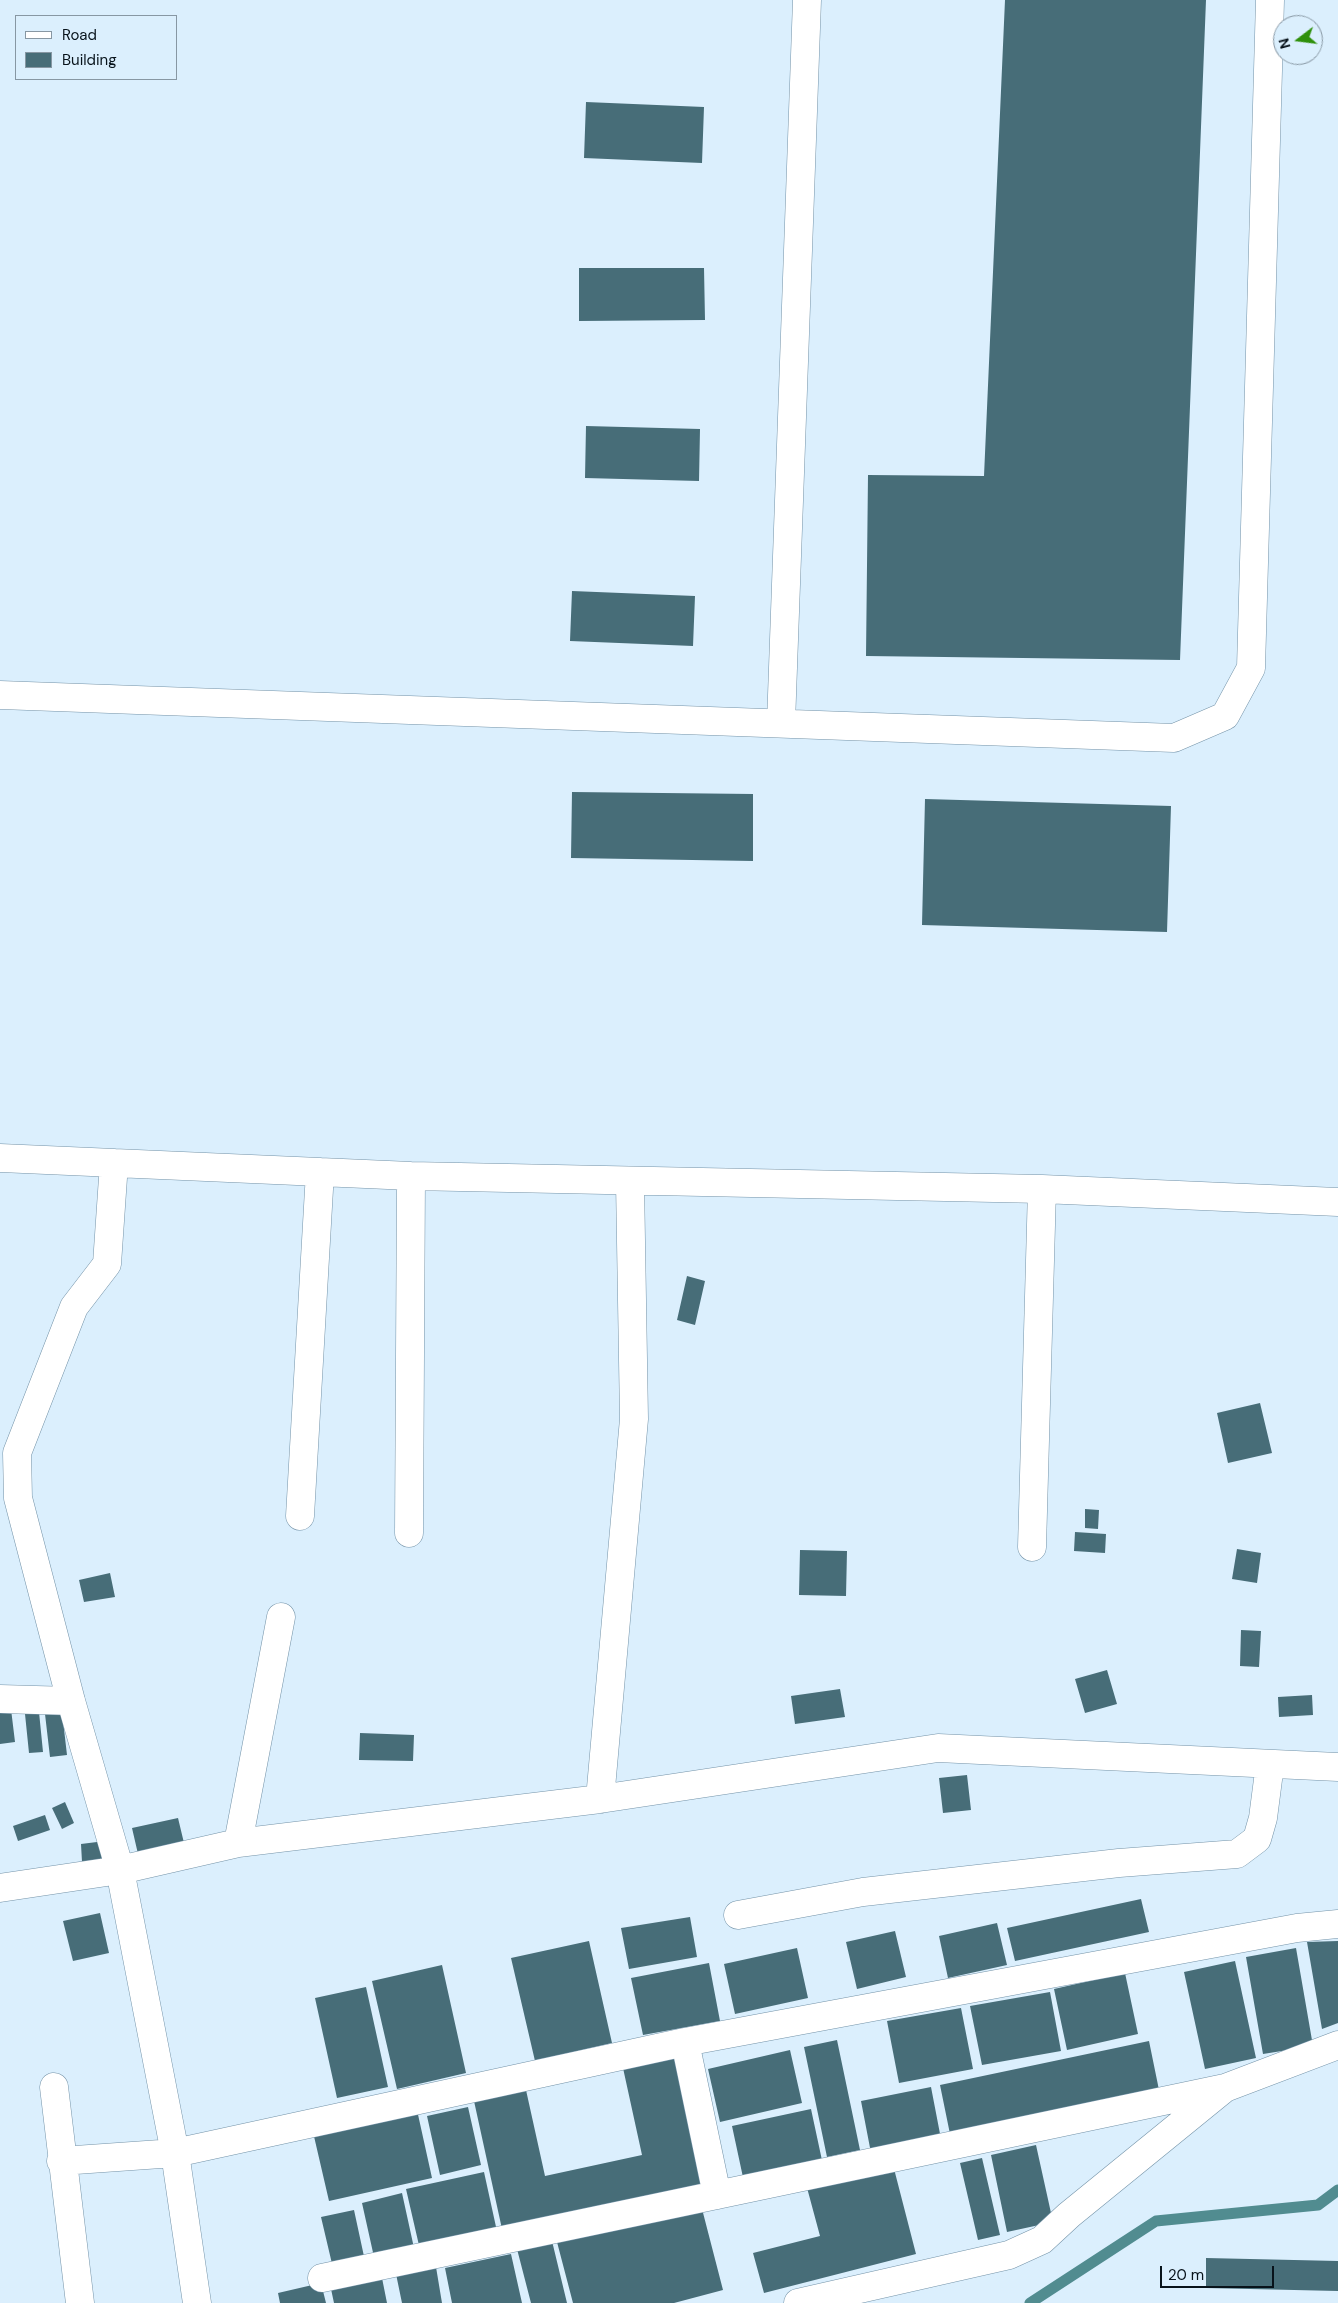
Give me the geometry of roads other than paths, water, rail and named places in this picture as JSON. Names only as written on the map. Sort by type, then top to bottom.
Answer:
[{"type":"street","points":[[781,723],[807,0]]},
{"type":"street","points":[[0,695],[1174,738],[1225,716],[1251,668],[1270,0]]},
{"type":"street","points":[[0,1158],[411,1176],[1042,1189],[1338,1202]]},
{"type":"street","points":[[114,1162],[107,1264],[74,1306],[17,1453],[18,1498],[71,1701],[120,1870],[175,2153],[196,2303]]},
{"type":"street","points":[[300,1516],[320,1172]]},
{"type":"street","points":[[409,1533],[411,1176]]},
{"type":"street","points":[[600,1799],[634,1419],[630,1182]]},
{"type":"street","points":[[1032,1547],[1042,1189]]},
{"type":"street","points":[[238,1843],[281,1617]]},
{"type":"street","points":[[0,1699],[71,1701]]},
{"type":"street","points":[[0,1888],[120,1870],[238,1843],[600,1799],[938,1748],[1338,1767]]},
{"type":"street","points":[[738,1915],[863,1892],[1119,1863],[1237,1854],[1256,1839],[1263,1818],[1270,1764]]},
{"type":"street","points":[[62,2161],[175,2153],[685,2042],[1297,1928],[1338,1924]]},
{"type":"street","points":[[685,2042],[717,2195]]},
{"type":"street","points":[[322,2278],[1225,2088],[1338,2045]]},
{"type":"street","points":[[54,2087],[80,2303]]},
{"type":"street","points":[[798,2303],[1009,2255],[1042,2240],[1069,2215],[1225,2088]]},
{"type":"waterway","points":[[1030,2303],[1156,2221],[1318,2205],[1338,2190]]}]
